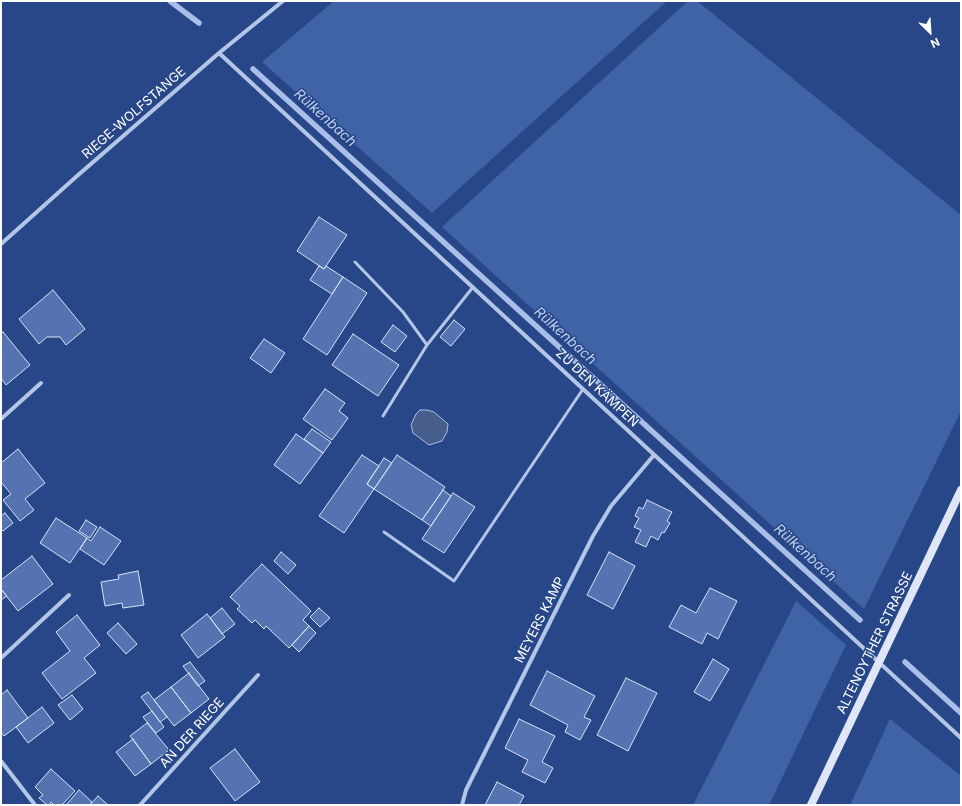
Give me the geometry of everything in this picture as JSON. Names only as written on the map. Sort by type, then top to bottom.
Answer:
[{"type":"main road","name":"ALTENOYTHER STRASSE","points":[[811,805],[961,490]]},
{"type":"street","name":"RIEGE-WOLFSTANGE","points":[[1,244],[219,53],[283,1]]},
{"type":"street","name":"ZU DEN KÄMPEN","points":[[219,53],[961,738]]},
{"type":"street","points":[[1,419],[41,383]]},
{"type":"street","name":"MEYERS KAMP","points":[[462,805],[466,790],[593,536],[611,506],[654,455]]},
{"type":"street","points":[[1,658],[68,595]]},
{"type":"street","name":"AN DER RIEGE","points":[[140,805],[258,675]]},
{"type":"street","points":[[1,761],[35,805]]},
{"type":"lane","points":[[355,262],[403,312],[427,345]]},
{"type":"lane","points":[[383,416],[427,345],[473,287]]},
{"type":"lane","points":[[384,532],[454,581],[583,389]]},
{"type":"shaded area","points":[[334,1],[667,1],[432,213],[262,62]]},
{"type":"shaded area","points":[[688,1],[697,1],[961,215],[961,411],[864,609],[442,227]]},
{"type":"shaded area","points":[[420,410],[434,412],[448,424],[447,432],[442,441],[429,445],[413,433],[411,425],[416,414]]},
{"type":"shaded area","points":[[796,601],[846,645],[769,805],[693,805]]},
{"type":"shaded area","points":[[890,719],[961,776],[961,805],[850,805]]},
{"type":"building","points":[[319,217],[347,235],[324,269],[297,251]]},
{"type":"building","points":[[319,266],[324,269],[326,266],[343,277],[332,294],[310,280]]},
{"type":"building","points":[[343,277],[367,293],[327,355],[303,339]]},
{"type":"building","points":[[53,290],[85,329],[66,345],[60,337],[47,337],[39,344],[19,319]]},
{"type":"building","points":[[454,320],[465,329],[451,346],[440,337]]},
{"type":"building","points":[[393,325],[407,336],[395,352],[381,342]]},
{"type":"building","points":[[3,332],[30,365],[6,385],[1,378],[1,334]]},
{"type":"building","points":[[353,334],[399,365],[378,396],[332,365]]},
{"type":"building","points":[[264,339],[285,353],[271,373],[250,358]]},
{"type":"building","points":[[325,389],[345,403],[339,411],[348,418],[332,440],[303,419]]},
{"type":"building","points":[[312,429],[331,442],[323,453],[304,439]]},
{"type":"building","points":[[296,434],[323,453],[300,484],[274,465]]},
{"type":"building","points":[[18,449],[45,483],[25,499],[34,510],[20,521],[3,500],[11,494],[1,482],[1,463]]},
{"type":"building","points":[[362,455],[379,466],[367,484],[374,489],[344,533],[319,516]]},
{"type":"building","points":[[397,455],[445,487],[422,520],[374,489]]},
{"type":"building","points":[[384,458],[392,463],[374,489],[367,484]]},
{"type":"building","points":[[443,490],[451,496],[431,526],[422,520]]},
{"type":"building","points":[[453,493],[475,507],[444,553],[422,539]]},
{"type":"building","points":[[647,500],[672,512],[667,521],[670,523],[664,533],[662,532],[658,540],[651,536],[646,547],[635,542],[641,530],[634,527],[639,518],[635,516],[639,507],[643,509]]},
{"type":"building","points":[[5,513],[13,523],[3,531],[1,529],[1,516]]},
{"type":"building","points":[[56,518],[87,538],[70,563],[40,543]]},
{"type":"building","points":[[86,520],[97,527],[90,538],[79,531]]},
{"type":"building","points":[[100,527],[121,541],[104,565],[80,549],[87,538],[91,541]]},
{"type":"building","points":[[281,552],[296,565],[288,574],[274,561]]},
{"type":"building","points":[[609,552],[635,566],[613,609],[587,595]]},
{"type":"building","points":[[32,556],[53,584],[18,611],[1,589],[1,580]]},
{"type":"building","points":[[262,564],[311,611],[303,620],[309,626],[289,648],[266,626],[264,629],[255,620],[252,623],[237,609],[240,606],[230,597]]},
{"type":"building","points":[[138,571],[144,605],[123,608],[122,603],[105,606],[101,582],[119,579],[118,575]]},
{"type":"building","points":[[710,588],[737,601],[718,639],[707,633],[702,644],[669,627],[681,605],[696,613]]},
{"type":"building","points":[[1,589],[7,596],[1,600]]},
{"type":"building","points":[[222,608],[235,624],[222,634],[210,618]]},
{"type":"building","points":[[319,608],[330,618],[320,627],[310,617]]},
{"type":"building","points":[[207,614],[225,637],[198,658],[181,635]]},
{"type":"building","points":[[77,615],[100,645],[84,658],[96,673],[62,699],[42,673],[70,651],[56,632]]},
{"type":"building","points":[[118,623],[137,644],[126,654],[107,633]]},
{"type":"building","points":[[309,626],[316,633],[299,652],[292,645]]},
{"type":"building","points":[[713,659],[729,669],[710,701],[694,692]]},
{"type":"building","points":[[190,662],[205,681],[198,686],[183,666]]},
{"type":"building","points":[[547,671],[595,696],[584,717],[591,720],[580,740],[565,732],[568,725],[530,705]]},
{"type":"building","points":[[189,673],[209,699],[191,713],[171,687]]},
{"type":"building","points":[[626,678],[657,693],[628,751],[597,735]]},
{"type":"building","points":[[171,687],[191,713],[174,726],[154,700]]},
{"type":"building","points":[[7,690],[28,718],[4,736],[1,732],[1,695]]},
{"type":"building","points":[[148,692],[167,717],[160,722],[141,697]]},
{"type":"building","points":[[72,695],[83,709],[70,720],[58,705]]},
{"type":"building","points":[[42,707],[54,723],[28,743],[16,727]]},
{"type":"building","points":[[152,711],[164,727],[156,733],[143,717]]},
{"type":"building","points":[[519,719],[555,736],[542,762],[553,768],[545,783],[522,772],[528,760],[505,748]]},
{"type":"building","points":[[147,723],[169,750],[151,764],[130,736]]},
{"type":"building","points":[[133,739],[151,764],[135,776],[116,752]]},
{"type":"building","points":[[235,749],[260,782],[235,801],[210,768]]},
{"type":"building","points":[[51,769],[75,791],[62,805],[54,805],[51,802],[47,805],[39,798],[43,795],[35,787]]},
{"type":"building","points":[[497,782],[524,796],[519,805],[485,805]]},
{"type":"building","points":[[79,790],[92,802],[90,805],[66,805]]},
{"type":"building","points":[[98,796],[108,805],[90,805]]},
{"type":"waterway","name":"Rülkenbach","points":[[170,1],[199,23]]},
{"type":"waterway","name":"Rülkenbach","points":[[253,69],[860,620]]},
{"type":"waterway","name":"Rülkenbach","points":[[905,662],[961,713]]}]
